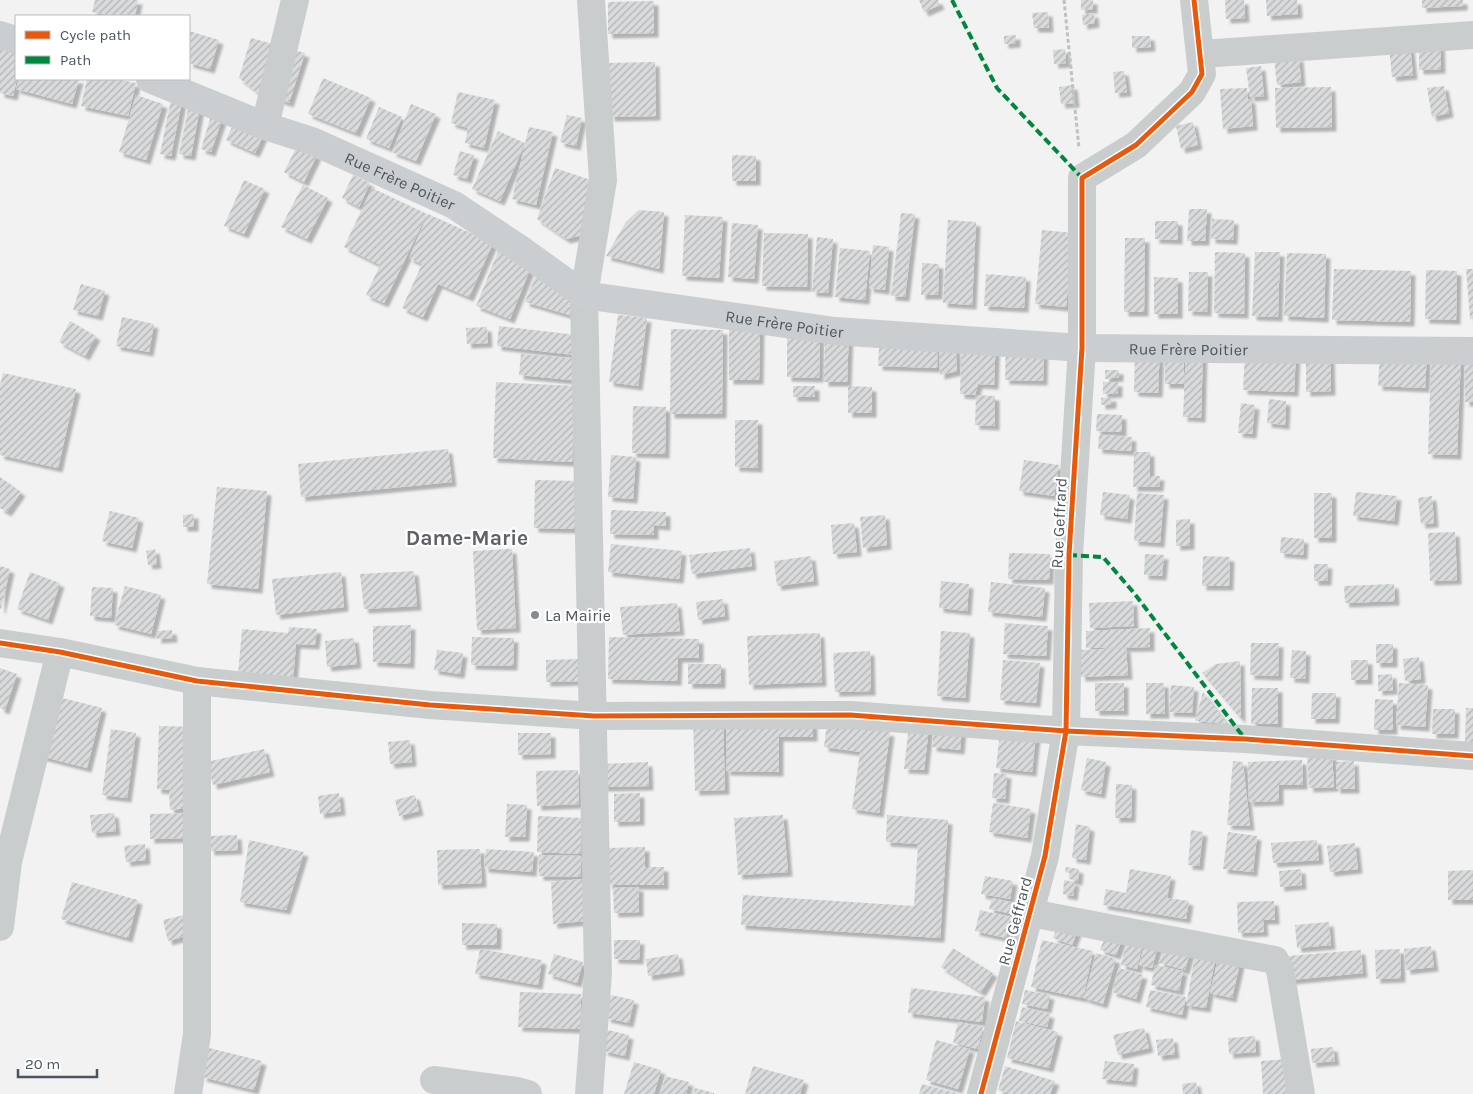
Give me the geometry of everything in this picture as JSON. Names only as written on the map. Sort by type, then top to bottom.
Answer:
[{"type":"main road","points":[[0,35],[15,40]]},
{"type":"main road","name":"Rue Frère Poitier","points":[[152,80],[266,126],[312,141],[454,205],[584,295],[835,331],[1082,348],[1473,351]]},
{"type":"street","points":[[266,126],[294,0]]},
{"type":"street","points":[[590,1094],[598,973],[584,295],[603,180],[591,0]]},
{"type":"street","points":[[1082,178],[1136,145],[1192,92],[1202,74],[1202,54],[1194,0]]},
{"type":"street","points":[[1202,54],[1473,35]]},
{"type":"street","name":"Rue Geffrard","points":[[982,1094],[1045,856],[1066,731],[1069,555],[1082,348],[1082,178]]},
{"type":"street","points":[[0,643],[60,652],[197,681],[430,705],[594,716],[850,715],[1066,731],[1245,739],[1473,756]]},
{"type":"street","points":[[0,927],[8,862],[60,652]]},
{"type":"street","points":[[188,1094],[196,1034],[197,681]]},
{"type":"street","points":[[1031,913],[1275,960],[1280,970],[1300,1094]]},
{"type":"street","points":[[434,1080],[528,1094]]},
{"type":"path","points":[[1064,0],[1082,178]]},
{"type":"building","points":[[95,0],[138,0],[135,15],[108,15],[92,12]]},
{"type":"building","points":[[919,0],[938,0],[940,5],[924,12]]},
{"type":"building","points":[[1081,0],[1093,0],[1093,9],[1081,10]]},
{"type":"building","points":[[1225,0],[1244,0],[1245,18],[1226,19]]},
{"type":"building","points":[[1266,0],[1297,0],[1298,14],[1267,16]]},
{"type":"building","points":[[1422,0],[1463,0],[1463,6],[1422,8]]},
{"type":"building","points":[[654,1],[654,33],[608,34],[608,2]]},
{"type":"building","points":[[1048,12],[1049,28],[1034,28],[1032,13]]},
{"type":"building","points":[[1094,13],[1095,23],[1083,25],[1082,15]]},
{"type":"building","points":[[190,31],[219,40],[210,69],[190,63]]},
{"type":"building","points":[[1016,35],[1016,43],[1004,44],[1004,36]]},
{"type":"building","points":[[1132,36],[1150,36],[1151,47],[1132,48]]},
{"type":"building","points":[[251,38],[273,44],[258,93],[239,78]]},
{"type":"building","points":[[1440,39],[1441,69],[1419,70],[1419,40]]},
{"type":"building","points":[[275,45],[305,53],[289,103],[261,93]]},
{"type":"building","points":[[0,46],[15,50],[15,80],[17,80],[13,96],[0,93]]},
{"type":"building","points":[[1410,46],[1413,75],[1392,77],[1389,48]]},
{"type":"building","points":[[1065,49],[1066,63],[1054,64],[1053,50]]},
{"type":"building","points":[[1299,57],[1301,82],[1277,85],[1274,59]]},
{"type":"building","points":[[655,62],[656,116],[610,117],[609,63]]},
{"type":"building","points":[[1261,66],[1264,96],[1250,97],[1246,68]]},
{"type":"building","points":[[1124,71],[1127,92],[1115,93],[1113,72]]},
{"type":"building","points":[[323,78],[371,98],[356,133],[308,114]]},
{"type":"building","points":[[19,80],[79,80],[72,104],[16,89]]},
{"type":"building","points":[[87,80],[121,80],[136,83],[128,116],[81,106]]},
{"type":"building","points":[[1073,85],[1075,103],[1061,104],[1059,87]]},
{"type":"building","points":[[1444,86],[1449,113],[1432,117],[1427,88]]},
{"type":"building","points":[[1331,87],[1332,127],[1276,128],[1275,88]]},
{"type":"building","points":[[1247,88],[1248,99],[1251,99],[1253,126],[1223,129],[1220,89]]},
{"type":"building","points":[[458,92],[495,100],[484,148],[465,143],[468,128],[451,123]]},
{"type":"building","points":[[136,95],[163,104],[146,160],[119,152]]},
{"type":"building","points":[[171,99],[182,101],[171,156],[160,154]]},
{"type":"building","points":[[411,104],[436,114],[416,161],[392,152]]},
{"type":"building","points":[[189,105],[200,107],[191,156],[179,154]]},
{"type":"building","points":[[379,107],[402,117],[389,148],[366,139]]},
{"type":"building","points":[[213,109],[224,113],[211,152],[201,149]]},
{"type":"building","points":[[567,115],[582,118],[576,146],[560,142]]},
{"type":"building","points":[[237,116],[266,129],[255,153],[226,140]]},
{"type":"building","points":[[1193,122],[1198,145],[1181,149],[1176,126]]},
{"type":"building","points":[[529,127],[553,132],[536,205],[512,199]]},
{"type":"building","points":[[498,131],[525,143],[500,201],[472,189]]},
{"type":"building","points":[[297,146],[317,155],[304,182],[284,172]]},
{"type":"building","points":[[460,151],[474,155],[467,179],[453,175]]},
{"type":"building","points":[[732,155],[756,156],[756,181],[732,181]]},
{"type":"building","points":[[555,168],[600,183],[582,235],[566,239],[537,219]]},
{"type":"building","points":[[353,175],[370,183],[359,207],[342,198]]},
{"type":"building","points":[[244,180],[265,189],[244,234],[224,226]]},
{"type":"building","points":[[303,185],[328,198],[307,239],[281,227]]},
{"type":"building","points":[[372,188],[427,214],[384,303],[366,295],[380,265],[344,247]]},
{"type":"building","points":[[1189,209],[1207,209],[1205,241],[1187,241]]},
{"type":"building","points":[[639,210],[664,212],[659,269],[606,256],[626,222]]},
{"type":"building","points":[[901,213],[915,214],[905,297],[891,296]]},
{"type":"building","points":[[428,214],[493,243],[469,297],[438,284],[423,317],[402,308],[422,264],[409,258]]},
{"type":"building","points":[[685,215],[723,217],[719,278],[682,276]]},
{"type":"building","points":[[1212,219],[1234,220],[1233,240],[1211,239]]},
{"type":"building","points":[[948,220],[976,222],[972,305],[943,303]]},
{"type":"building","points":[[1155,221],[1178,221],[1178,240],[1155,239]]},
{"type":"building","points":[[732,223],[758,225],[754,279],[728,277]]},
{"type":"building","points":[[1042,230],[1073,233],[1066,307],[1035,304]]},
{"type":"building","points":[[764,233],[808,234],[807,287],[762,286]]},
{"type":"building","points":[[817,237],[833,239],[828,293],[812,292]]},
{"type":"building","points":[[1125,238],[1145,238],[1144,312],[1124,312]]},
{"type":"building","points":[[873,245],[889,247],[885,290],[869,288]]},
{"type":"building","points":[[840,248],[870,251],[865,300],[835,297]]},
{"type":"building","points":[[499,249],[533,262],[510,319],[476,306]]},
{"type":"building","points":[[1215,252],[1245,253],[1244,314],[1214,313]]},
{"type":"building","points":[[1255,252],[1280,252],[1278,317],[1252,316]]},
{"type":"building","points":[[1287,253],[1326,254],[1324,318],[1284,316]]},
{"type":"building","points":[[922,263],[939,264],[938,295],[921,295]]},
{"type":"building","points":[[540,265],[571,278],[576,317],[525,302]]},
{"type":"building","points":[[1334,269],[1411,271],[1410,322],[1332,320]]},
{"type":"building","points":[[1466,269],[1473,269],[1473,319],[1470,319]]},
{"type":"building","points":[[1426,270],[1457,271],[1456,320],[1425,319]]},
{"type":"building","points":[[1189,272],[1208,272],[1207,312],[1188,311]]},
{"type":"building","points":[[986,274],[1026,277],[1024,308],[984,306]]},
{"type":"building","points":[[1154,277],[1178,278],[1178,314],[1154,314]]},
{"type":"building","points":[[81,284],[105,291],[98,316],[73,310]]},
{"type":"building","points":[[618,315],[647,318],[638,386],[609,382]]},
{"type":"building","points":[[122,317],[154,324],[149,352],[116,346]]},
{"type":"building","points":[[70,321],[96,336],[85,356],[59,342]]},
{"type":"building","points":[[499,326],[577,335],[574,355],[497,346]]},
{"type":"building","points":[[487,327],[488,343],[467,344],[466,328]]},
{"type":"building","points":[[880,328],[938,330],[937,368],[878,366]]},
{"type":"building","points":[[671,329],[723,330],[722,414],[670,414]]},
{"type":"building","points":[[729,329],[760,329],[759,380],[729,380]]},
{"type":"building","points":[[825,330],[849,331],[847,382],[824,382]]},
{"type":"building","points":[[787,331],[820,331],[819,378],[787,377]]},
{"type":"building","points":[[955,333],[957,371],[940,375],[939,334]]},
{"type":"building","points":[[962,335],[996,336],[994,385],[978,384],[975,395],[960,394]]},
{"type":"building","points":[[1006,341],[1044,342],[1043,381],[1005,380]]},
{"type":"building","points":[[1165,344],[1184,345],[1184,384],[1165,384]]},
{"type":"building","points":[[1135,345],[1160,346],[1158,393],[1134,392]]},
{"type":"building","points":[[1186,349],[1203,350],[1201,418],[1183,417]]},
{"type":"building","points":[[1245,350],[1296,353],[1294,392],[1243,390]]},
{"type":"building","points":[[1380,351],[1427,354],[1425,388],[1378,386]]},
{"type":"building","points":[[1464,353],[1473,353],[1473,402],[1465,402]]},
{"type":"building","points":[[521,354],[583,359],[581,381],[519,375]]},
{"type":"building","points":[[1330,355],[1331,391],[1306,392],[1306,356]]},
{"type":"building","points":[[1431,355],[1461,356],[1457,455],[1428,454]]},
{"type":"building","points":[[1105,370],[1119,370],[1119,377],[1105,379]]},
{"type":"building","points":[[3,373],[76,389],[58,468],[0,455],[0,385]]},
{"type":"building","points":[[496,382],[575,386],[572,462],[493,458]]},
{"type":"building","points":[[1103,382],[1118,382],[1118,393],[1103,394]]},
{"type":"building","points":[[793,386],[815,386],[815,397],[793,397]]},
{"type":"building","points":[[848,386],[872,387],[872,413],[848,413]]},
{"type":"building","points":[[976,395],[995,396],[995,426],[975,425]]},
{"type":"building","points":[[1112,397],[1112,404],[1101,405],[1101,398]]},
{"type":"building","points":[[1269,399],[1286,401],[1285,425],[1267,423]]},
{"type":"building","points":[[1241,403],[1255,405],[1252,434],[1238,433]]},
{"type":"building","points":[[633,406],[666,407],[665,454],[632,453]]},
{"type":"building","points":[[1097,414],[1122,415],[1122,432],[1096,431]]},
{"type":"building","points":[[735,420],[758,420],[758,468],[735,467]]},
{"type":"building","points":[[1099,435],[1132,437],[1131,451],[1098,449]]},
{"type":"building","points":[[448,449],[452,482],[301,497],[298,464]]},
{"type":"building","points":[[1134,452],[1150,452],[1150,476],[1160,476],[1159,487],[1133,487]]},
{"type":"building","points":[[611,455],[636,457],[633,499],[608,497]]},
{"type":"building","points":[[1024,460],[1059,465],[1054,496],[1019,491]]},
{"type":"building","points":[[0,477],[21,492],[7,512],[0,508]]},
{"type":"building","points":[[535,480],[578,481],[578,529],[534,528]]},
{"type":"building","points":[[217,487],[267,491],[258,589],[207,584]]},
{"type":"building","points":[[1103,492],[1130,495],[1127,519],[1100,515]]},
{"type":"building","points":[[1356,492],[1397,496],[1394,521],[1353,516]]},
{"type":"building","points":[[1137,493],[1164,495],[1160,543],[1134,541]]},
{"type":"building","points":[[1314,493],[1332,493],[1332,538],[1314,538]]},
{"type":"building","points":[[1432,496],[1434,523],[1421,524],[1418,498]]},
{"type":"building","points":[[611,510],[666,512],[666,526],[654,525],[654,535],[610,534]]},
{"type":"building","points":[[110,511],[139,518],[132,548],[102,541]]},
{"type":"building","points":[[194,514],[194,527],[183,527],[183,515]]},
{"type":"building","points":[[885,515],[887,545],[863,548],[860,517]]},
{"type":"building","points":[[1190,519],[1190,545],[1176,546],[1176,520]]},
{"type":"building","points":[[854,523],[857,552],[833,554],[831,525]]},
{"type":"building","points":[[1455,532],[1457,580],[1430,581],[1428,533]]},
{"type":"building","points":[[1281,537],[1304,539],[1303,555],[1280,553]]},
{"type":"building","points":[[611,544],[682,551],[679,579],[608,572]]},
{"type":"building","points":[[750,548],[752,566],[692,574],[689,555]]},
{"type":"building","points":[[155,549],[157,564],[148,565],[146,551]]},
{"type":"building","points":[[512,549],[516,628],[477,630],[473,551]]},
{"type":"building","points":[[1009,553],[1050,554],[1049,580],[1008,579]]},
{"type":"building","points":[[1145,554],[1164,555],[1162,576],[1144,575]]},
{"type":"building","points":[[811,556],[814,581],[777,586],[774,561]]},
{"type":"building","points":[[1203,556],[1230,557],[1229,586],[1202,586]]},
{"type":"building","points":[[1314,564],[1328,564],[1327,581],[1314,581]]},
{"type":"building","points":[[0,566],[10,569],[1,609],[0,609]]},
{"type":"building","points":[[414,571],[417,606],[364,609],[360,574]]},
{"type":"building","points":[[30,572],[60,583],[48,620],[17,609]]},
{"type":"building","points":[[341,572],[344,607],[276,615],[272,579]]},
{"type":"building","points":[[941,581],[969,584],[967,611],[939,608]]},
{"type":"building","points":[[991,582],[1045,588],[1042,617],[988,612]]},
{"type":"building","points":[[1394,584],[1395,601],[1345,603],[1344,586]]},
{"type":"building","points":[[125,586],[161,595],[151,634],[114,625]]},
{"type":"building","points":[[92,587],[113,588],[111,618],[90,616]]},
{"type":"building","points":[[723,599],[725,616],[698,620],[696,602]]},
{"type":"building","points":[[1133,601],[1134,626],[1090,628],[1089,603]]},
{"type":"building","points":[[677,603],[680,631],[623,635],[620,607]]},
{"type":"building","points":[[1005,623],[1048,626],[1046,656],[1003,654]]},
{"type":"building","points":[[411,625],[410,664],[373,662],[373,626]]},
{"type":"building","points":[[289,627],[317,629],[315,645],[296,644],[293,680],[238,675],[242,629],[288,633]]},
{"type":"building","points":[[1150,628],[1150,647],[1086,648],[1086,631]]},
{"type":"building","points":[[172,630],[173,638],[157,639],[157,631]]},
{"type":"building","points":[[941,631],[970,633],[965,698],[937,696]]},
{"type":"building","points":[[820,633],[822,682],[749,685],[747,636]]},
{"type":"building","points":[[472,637],[514,638],[513,666],[471,665]]},
{"type":"building","points":[[609,637],[699,639],[699,658],[678,658],[677,681],[608,679]]},
{"type":"building","points":[[354,638],[357,664],[327,667],[325,641]]},
{"type":"building","points":[[1251,643],[1279,643],[1278,676],[1250,675]]},
{"type":"building","points":[[1376,644],[1393,644],[1393,663],[1376,663]]},
{"type":"building","points":[[1126,648],[1128,675],[1081,677],[1079,650]]},
{"type":"building","points":[[437,650],[463,653],[460,674],[434,670]]},
{"type":"building","points":[[1292,650],[1306,651],[1305,679],[1290,678]]},
{"type":"building","points":[[870,651],[871,691],[835,692],[833,653]]},
{"type":"building","points":[[1419,657],[1421,679],[1405,681],[1403,659]]},
{"type":"building","points":[[579,659],[580,681],[546,682],[546,660]]},
{"type":"building","points":[[1003,660],[1040,663],[1036,703],[1000,700]]},
{"type":"building","points":[[1351,660],[1368,660],[1368,680],[1351,680]]},
{"type":"building","points":[[1240,661],[1241,719],[1202,673],[1216,664]]},
{"type":"building","points":[[688,664],[721,664],[721,684],[688,684]]},
{"type":"building","points":[[0,668],[17,674],[5,710],[0,708]]},
{"type":"building","points":[[1392,674],[1393,690],[1378,691],[1378,675]]},
{"type":"building","points":[[1095,683],[1124,683],[1124,711],[1095,711]]},
{"type":"building","points":[[1146,683],[1164,683],[1165,714],[1146,714]]},
{"type":"building","points":[[1399,683],[1428,685],[1425,727],[1396,725]]},
{"type":"building","points":[[1171,685],[1194,687],[1192,713],[1169,712]]},
{"type":"building","points":[[1252,688],[1278,688],[1278,724],[1251,724]]},
{"type":"building","points":[[1203,692],[1227,724],[1195,721]]},
{"type":"building","points":[[1312,693],[1336,693],[1335,719],[1311,719]]},
{"type":"building","points":[[55,696],[102,708],[87,768],[40,756]]},
{"type":"building","points":[[1375,699],[1393,700],[1393,730],[1374,730]]},
{"type":"building","points":[[1466,708],[1473,708],[1473,742],[1465,742]]},
{"type":"building","points":[[1433,709],[1455,709],[1454,734],[1432,734]]},
{"type":"building","points":[[723,718],[725,790],[695,791],[693,719]]},
{"type":"building","points":[[727,718],[813,719],[813,737],[779,737],[779,772],[726,771]]},
{"type":"building","points":[[827,723],[890,732],[879,813],[852,809],[860,752],[824,747]]},
{"type":"building","points":[[909,725],[929,727],[924,770],[904,769]]},
{"type":"building","points":[[934,725],[962,728],[960,750],[932,747]]},
{"type":"building","points":[[159,726],[195,727],[188,808],[170,810],[169,790],[157,789]]},
{"type":"building","points":[[111,729],[136,733],[127,798],[102,795]]},
{"type":"building","points":[[1000,732],[1036,736],[1032,772],[996,768]]},
{"type":"building","points":[[518,733],[551,733],[551,754],[518,755]]},
{"type":"building","points":[[410,740],[412,762],[390,764],[388,742]]},
{"type":"building","points":[[264,749],[270,772],[213,785],[207,762]]},
{"type":"building","points":[[1332,755],[1334,787],[1309,788],[1307,756]]},
{"type":"building","points":[[1087,758],[1106,762],[1101,794],[1081,790]]},
{"type":"building","points":[[1302,760],[1303,785],[1279,785],[1279,801],[1249,802],[1248,762]]},
{"type":"building","points":[[1233,761],[1243,762],[1250,826],[1227,825]]},
{"type":"building","points":[[1354,761],[1355,789],[1336,789],[1336,762]]},
{"type":"building","points":[[648,762],[649,786],[603,787],[602,764]]},
{"type":"building","points":[[578,770],[579,804],[537,806],[536,771]]},
{"type":"building","points":[[994,773],[1007,774],[1005,799],[992,798]]},
{"type":"building","points":[[1116,784],[1132,785],[1131,818],[1115,818]]},
{"type":"building","points":[[339,793],[341,811],[320,814],[318,796]]},
{"type":"building","points":[[640,793],[640,821],[614,822],[614,794]]},
{"type":"building","points":[[415,795],[419,811],[399,816],[395,800]]},
{"type":"building","points":[[993,803],[1031,809],[1027,838],[989,832]]},
{"type":"building","points":[[507,804],[527,805],[525,837],[505,837]]},
{"type":"building","points":[[114,813],[116,831],[92,833],[90,815]]},
{"type":"building","points":[[190,813],[190,838],[150,839],[150,814]]},
{"type":"building","points":[[783,815],[788,872],[738,875],[734,818]]},
{"type":"building","points":[[887,815],[948,820],[940,938],[741,925],[743,895],[914,906],[918,844],[886,842]]},
{"type":"building","points":[[538,816],[582,818],[580,854],[537,852]]},
{"type":"building","points":[[1076,824],[1090,827],[1086,860],[1072,858]]},
{"type":"building","points":[[1191,830],[1203,832],[1199,866],[1188,865]]},
{"type":"building","points":[[1228,832],[1257,836],[1253,872],[1223,869]]},
{"type":"building","points":[[237,835],[238,850],[210,851],[209,836]]},
{"type":"building","points":[[249,840],[304,852],[286,910],[240,902]]},
{"type":"building","points":[[1317,840],[1319,860],[1273,863],[1271,843]]},
{"type":"building","points":[[1355,843],[1358,869],[1330,872],[1327,846]]},
{"type":"building","points":[[145,844],[146,860],[126,862],[124,846]]},
{"type":"building","points":[[645,847],[645,867],[664,867],[664,885],[608,885],[608,848]]},
{"type":"building","points":[[480,849],[482,883],[438,885],[437,850]]},
{"type":"building","points":[[486,849],[534,852],[532,872],[484,868]]},
{"type":"building","points":[[539,855],[581,856],[580,877],[539,876]]},
{"type":"building","points":[[1066,867],[1079,869],[1078,881],[1069,879],[1070,873],[1065,872]]},
{"type":"building","points":[[1130,869],[1171,876],[1167,898],[1189,901],[1186,919],[1103,905],[1106,889],[1126,893]]},
{"type":"building","points":[[1301,869],[1302,885],[1280,887],[1279,871]]},
{"type":"building","points":[[1473,870],[1473,900],[1448,900],[1448,871]]},
{"type":"building","points":[[985,876],[1013,881],[1010,899],[981,894]]},
{"type":"building","points":[[582,879],[585,921],[553,924],[551,882]]},
{"type":"building","points":[[1064,880],[1075,882],[1073,896],[1063,894]]},
{"type":"building","points":[[72,882],[138,900],[128,938],[61,919]]},
{"type":"building","points":[[639,887],[639,912],[614,913],[613,888]]},
{"type":"building","points":[[992,898],[1014,903],[1012,914],[989,909]]},
{"type":"building","points":[[1274,901],[1275,920],[1263,920],[1264,932],[1238,933],[1237,902]]},
{"type":"building","points":[[980,910],[1010,917],[1006,938],[975,931]]},
{"type":"building","points":[[184,915],[189,935],[168,941],[163,920]]},
{"type":"building","points":[[1059,922],[1078,929],[1072,945],[1053,938]]},
{"type":"building","points":[[1329,922],[1331,945],[1297,948],[1295,925]]},
{"type":"building","points":[[462,923],[497,924],[497,945],[462,945]]},
{"type":"building","points":[[1131,924],[1146,928],[1137,969],[1121,965]]},
{"type":"building","points":[[1149,928],[1162,931],[1152,968],[1139,965]]},
{"type":"building","points":[[1108,929],[1124,934],[1116,955],[1100,950]]},
{"type":"building","points":[[1168,935],[1193,942],[1185,970],[1159,963]]},
{"type":"building","points":[[614,940],[640,940],[639,960],[614,959]]},
{"type":"building","points":[[1042,940],[1093,951],[1083,998],[1031,987]]},
{"type":"building","points":[[1197,945],[1217,949],[1206,1008],[1186,1005]]},
{"type":"building","points":[[1431,946],[1434,967],[1406,970],[1404,949]]},
{"type":"building","points":[[953,948],[993,973],[981,992],[941,967]]},
{"type":"building","points":[[480,949],[542,960],[538,985],[475,974]]},
{"type":"building","points":[[1400,949],[1401,978],[1376,979],[1375,950]]},
{"type":"building","points":[[1220,950],[1242,954],[1232,998],[1210,993]]},
{"type":"building","points":[[1361,950],[1363,973],[1290,980],[1288,956]]},
{"type":"building","points":[[1096,953],[1116,959],[1103,1004],[1084,998]]},
{"type":"building","points":[[554,954],[583,962],[577,983],[548,974]]},
{"type":"building","points":[[678,954],[680,971],[648,976],[646,959]]},
{"type":"building","points":[[1155,965],[1183,971],[1179,991],[1151,985]]},
{"type":"building","points":[[1119,968],[1143,975],[1136,999],[1112,992]]},
{"type":"building","points":[[911,988],[985,997],[982,1022],[908,1013]]},
{"type":"building","points":[[1025,990],[1050,995],[1047,1009],[1022,1004]]},
{"type":"building","points":[[1150,990],[1186,997],[1182,1015],[1146,1007]]},
{"type":"building","points":[[520,992],[581,994],[580,1029],[518,1027]]},
{"type":"building","points":[[611,995],[634,1000],[629,1023],[606,1018]]},
{"type":"building","points":[[1022,1007],[1050,1014],[1047,1027],[1019,1021]]},
{"type":"building","points":[[1016,1021],[1058,1032],[1049,1068],[1007,1058]]},
{"type":"building","points":[[958,1022],[983,1027],[978,1049],[953,1043]]},
{"type":"building","points":[[1144,1028],[1149,1048],[1118,1055],[1113,1035]]},
{"type":"building","points":[[608,1030],[629,1035],[625,1056],[603,1051]]},
{"type":"building","points":[[1255,1036],[1256,1052],[1229,1054],[1228,1038]]},
{"type":"building","points":[[1173,1038],[1175,1054],[1158,1056],[1156,1040]]},
{"type":"building","points":[[936,1040],[970,1049],[958,1089],[926,1080]]},
{"type":"building","points":[[1333,1047],[1335,1061],[1312,1063],[1311,1049]]},
{"type":"building","points":[[209,1048],[262,1061],[254,1090],[202,1077]]},
{"type":"building","points":[[1288,1059],[1291,1094],[1263,1094],[1261,1061]]},
{"type":"building","points":[[1105,1061],[1134,1064],[1132,1082],[1102,1079]]},
{"type":"building","points":[[634,1062],[661,1070],[654,1094],[624,1094]]},
{"type":"building","points":[[753,1066],[804,1080],[800,1094],[745,1094]]},
{"type":"building","points":[[1005,1066],[1055,1081],[1050,1094],[1010,1094],[998,1090]]},
{"type":"building","points":[[665,1076],[689,1082],[686,1094],[661,1094]]},
{"type":"building","points":[[1196,1082],[1198,1094],[1183,1094],[1182,1084]]},
{"type":"building","points":[[922,1084],[956,1093],[956,1094],[919,1094]]},
{"type":"building","points":[[695,1088],[714,1093],[714,1094],[693,1094]]},
{"type":"marked path","points":[[952,0],[997,88],[1082,178]]},
{"type":"marked path","points":[[1069,555],[1103,557],[1134,593],[1245,739]]},
{"type":"cycle path","points":[[981,1094],[1045,856],[1066,731],[1069,555],[1082,348],[1082,178],[1136,145],[1192,92],[1202,74],[1194,0]]},
{"type":"cycle path","points":[[0,643],[60,652],[197,681],[430,705],[594,716],[850,715],[1066,731],[1245,739],[1473,756]]},
{"type":"place","name":"La Mairie","points":[[535,615]]},
{"type":"district","name":"Dame-Marie","points":[[467,538]]}]
